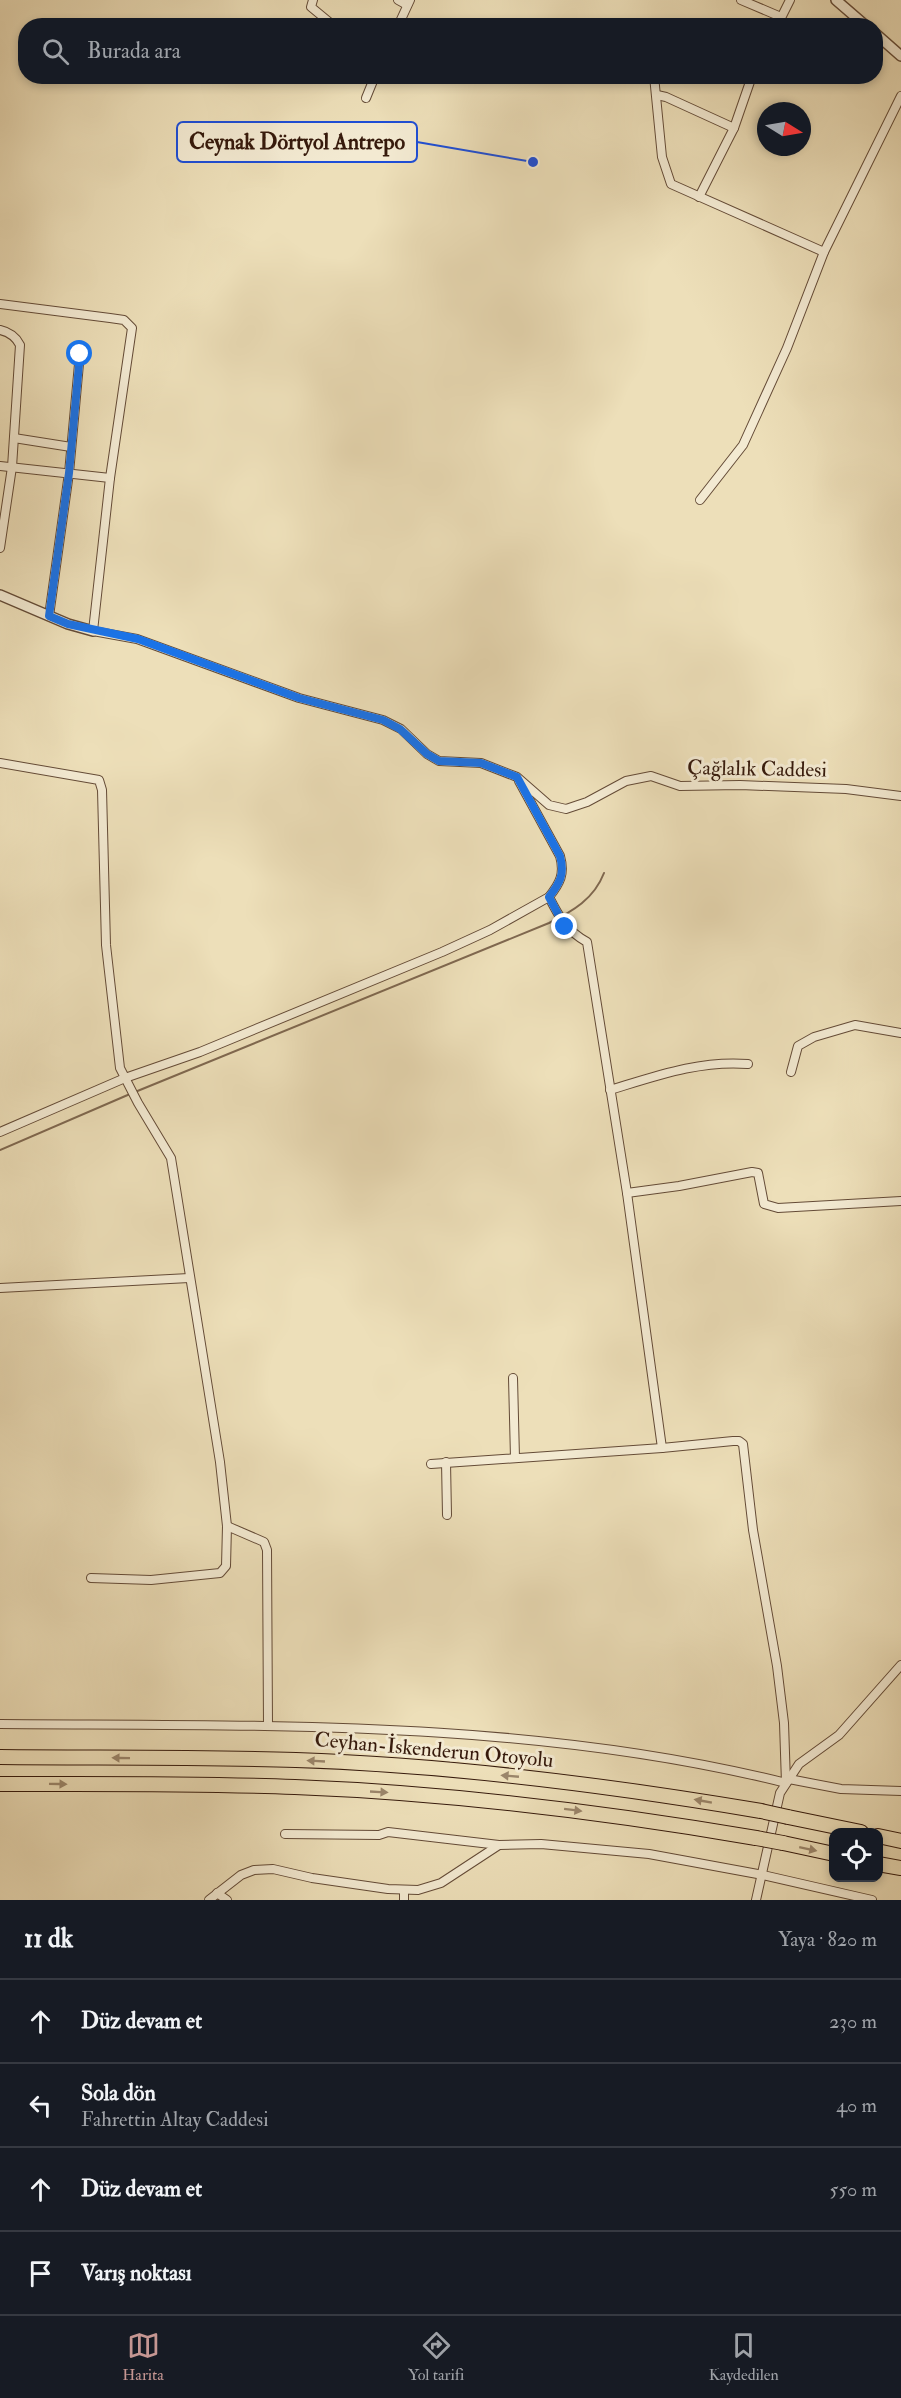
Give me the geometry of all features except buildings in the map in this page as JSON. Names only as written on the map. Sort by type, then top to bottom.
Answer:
[{"type":"highway","name":"Ceyhan-İskenderun Otoyolu","points":[[0,1757],[297,1760],[414,1767],[649,1792],[761,1811],[838,1828]]},
{"type":"highway","points":[[0,1784],[284,1787],[412,1794],[536,1805],[645,1819],[829,1853]]},
{"type":"highway","points":[[883,1837],[901,1841]]},
{"type":"highway","points":[[883,1865],[901,1868]]},
{"type":"street","points":[[313,0],[311,7],[324,18]]},
{"type":"street","points":[[398,0],[408,3],[401,18]]},
{"type":"street","points":[[741,0],[781,17],[790,0]]},
{"type":"street","points":[[836,0],[857,18]]},
{"type":"street","points":[[883,40],[901,56]]},
{"type":"street","points":[[366,98],[372,84]]},
{"type":"street","points":[[655,84],[662,157],[671,184],[824,252]]},
{"type":"street","points":[[699,197],[734,128],[749,84]]},
{"type":"street","points":[[657,95],[734,128]]},
{"type":"street","points":[[700,500],[743,445],[788,348],[824,252],[901,96]]},
{"type":"street","points":[[0,304],[124,320],[132,328],[110,478],[93,631]]},
{"type":"street","points":[[0,330],[7,332],[20,345],[12,467],[0,548]]},
{"type":"street","points":[[49,616],[69,473],[80,354]]},
{"type":"street","points":[[14,438],[71,447]]},
{"type":"street","points":[[0,466],[110,478]]},
{"type":"street","points":[[0,595],[68,624],[138,639],[299,698],[383,720],[400,729],[427,754],[439,761],[481,763],[517,777],[560,856],[563,867],[561,882],[549,897],[490,930],[200,1052],[0,1132]]},
{"type":"street","points":[[0,763],[99,780],[102,790],[106,945],[120,1068],[171,1158],[220,1462],[227,1526],[226,1566],[220,1573],[151,1580],[90,1578]]},
{"type":"street","name":"Çağlalık Caddesi","points":[[517,777],[549,805],[566,809],[587,802],[626,781],[651,776],[680,786],[740,784],[846,789],[901,796]]},
{"type":"street","points":[[549,897],[565,927],[587,942],[627,1193],[662,1448]]},
{"type":"street","points":[[792,1072],[798,1046],[814,1037],[855,1025],[901,1033]]},
{"type":"street","points":[[610,1090],[670,1072],[706,1065],[726,1062],[748,1064]]},
{"type":"street","points":[[627,1193],[752,1172],[758,1173],[764,1204],[778,1208],[901,1201]]},
{"type":"street","points":[[0,1288],[189,1278]]},
{"type":"street","points":[[513,1378],[515,1458]]},
{"type":"street","points":[[430,1464],[733,1441],[743,1444],[753,1530],[777,1666],[788,1781]]},
{"type":"street","points":[[446,1462],[447,1515]]},
{"type":"street","points":[[227,1526],[264,1542],[267,1550],[268,1725]]},
{"type":"street","points":[[756,1900],[780,1793],[799,1764],[839,1735],[901,1665]]},
{"type":"street","points":[[0,1724],[268,1725],[515,1737],[725,1768],[841,1790],[901,1791]]},
{"type":"street","points":[[285,1834],[378,1835],[388,1832],[500,1845],[541,1844],[649,1854],[763,1875],[872,1900]]},
{"type":"street","points":[[209,1900],[242,1875],[254,1870],[273,1869],[312,1878],[418,1890],[441,1883],[500,1845]]},
{"type":"street","points":[[404,1890],[404,1900]]},
{"type":"street","points":[[217,1893],[227,1900]]},
{"type":"waterway","points":[[135,1092],[549,923],[589,897],[604,873]]},
{"type":"waterway","points":[[0,1150],[130,1094]]},
{"type":"place","name":"Ceynak Dörtyol Antrepo","points":[[533,162]]},
{"type":"route","points":[[80,354],[69,473],[49,616],[93,631],[138,639],[299,698],[383,720],[400,729],[427,754],[439,761],[481,763],[517,777],[560,856],[563,867],[561,882],[549,897],[565,927]]}]
